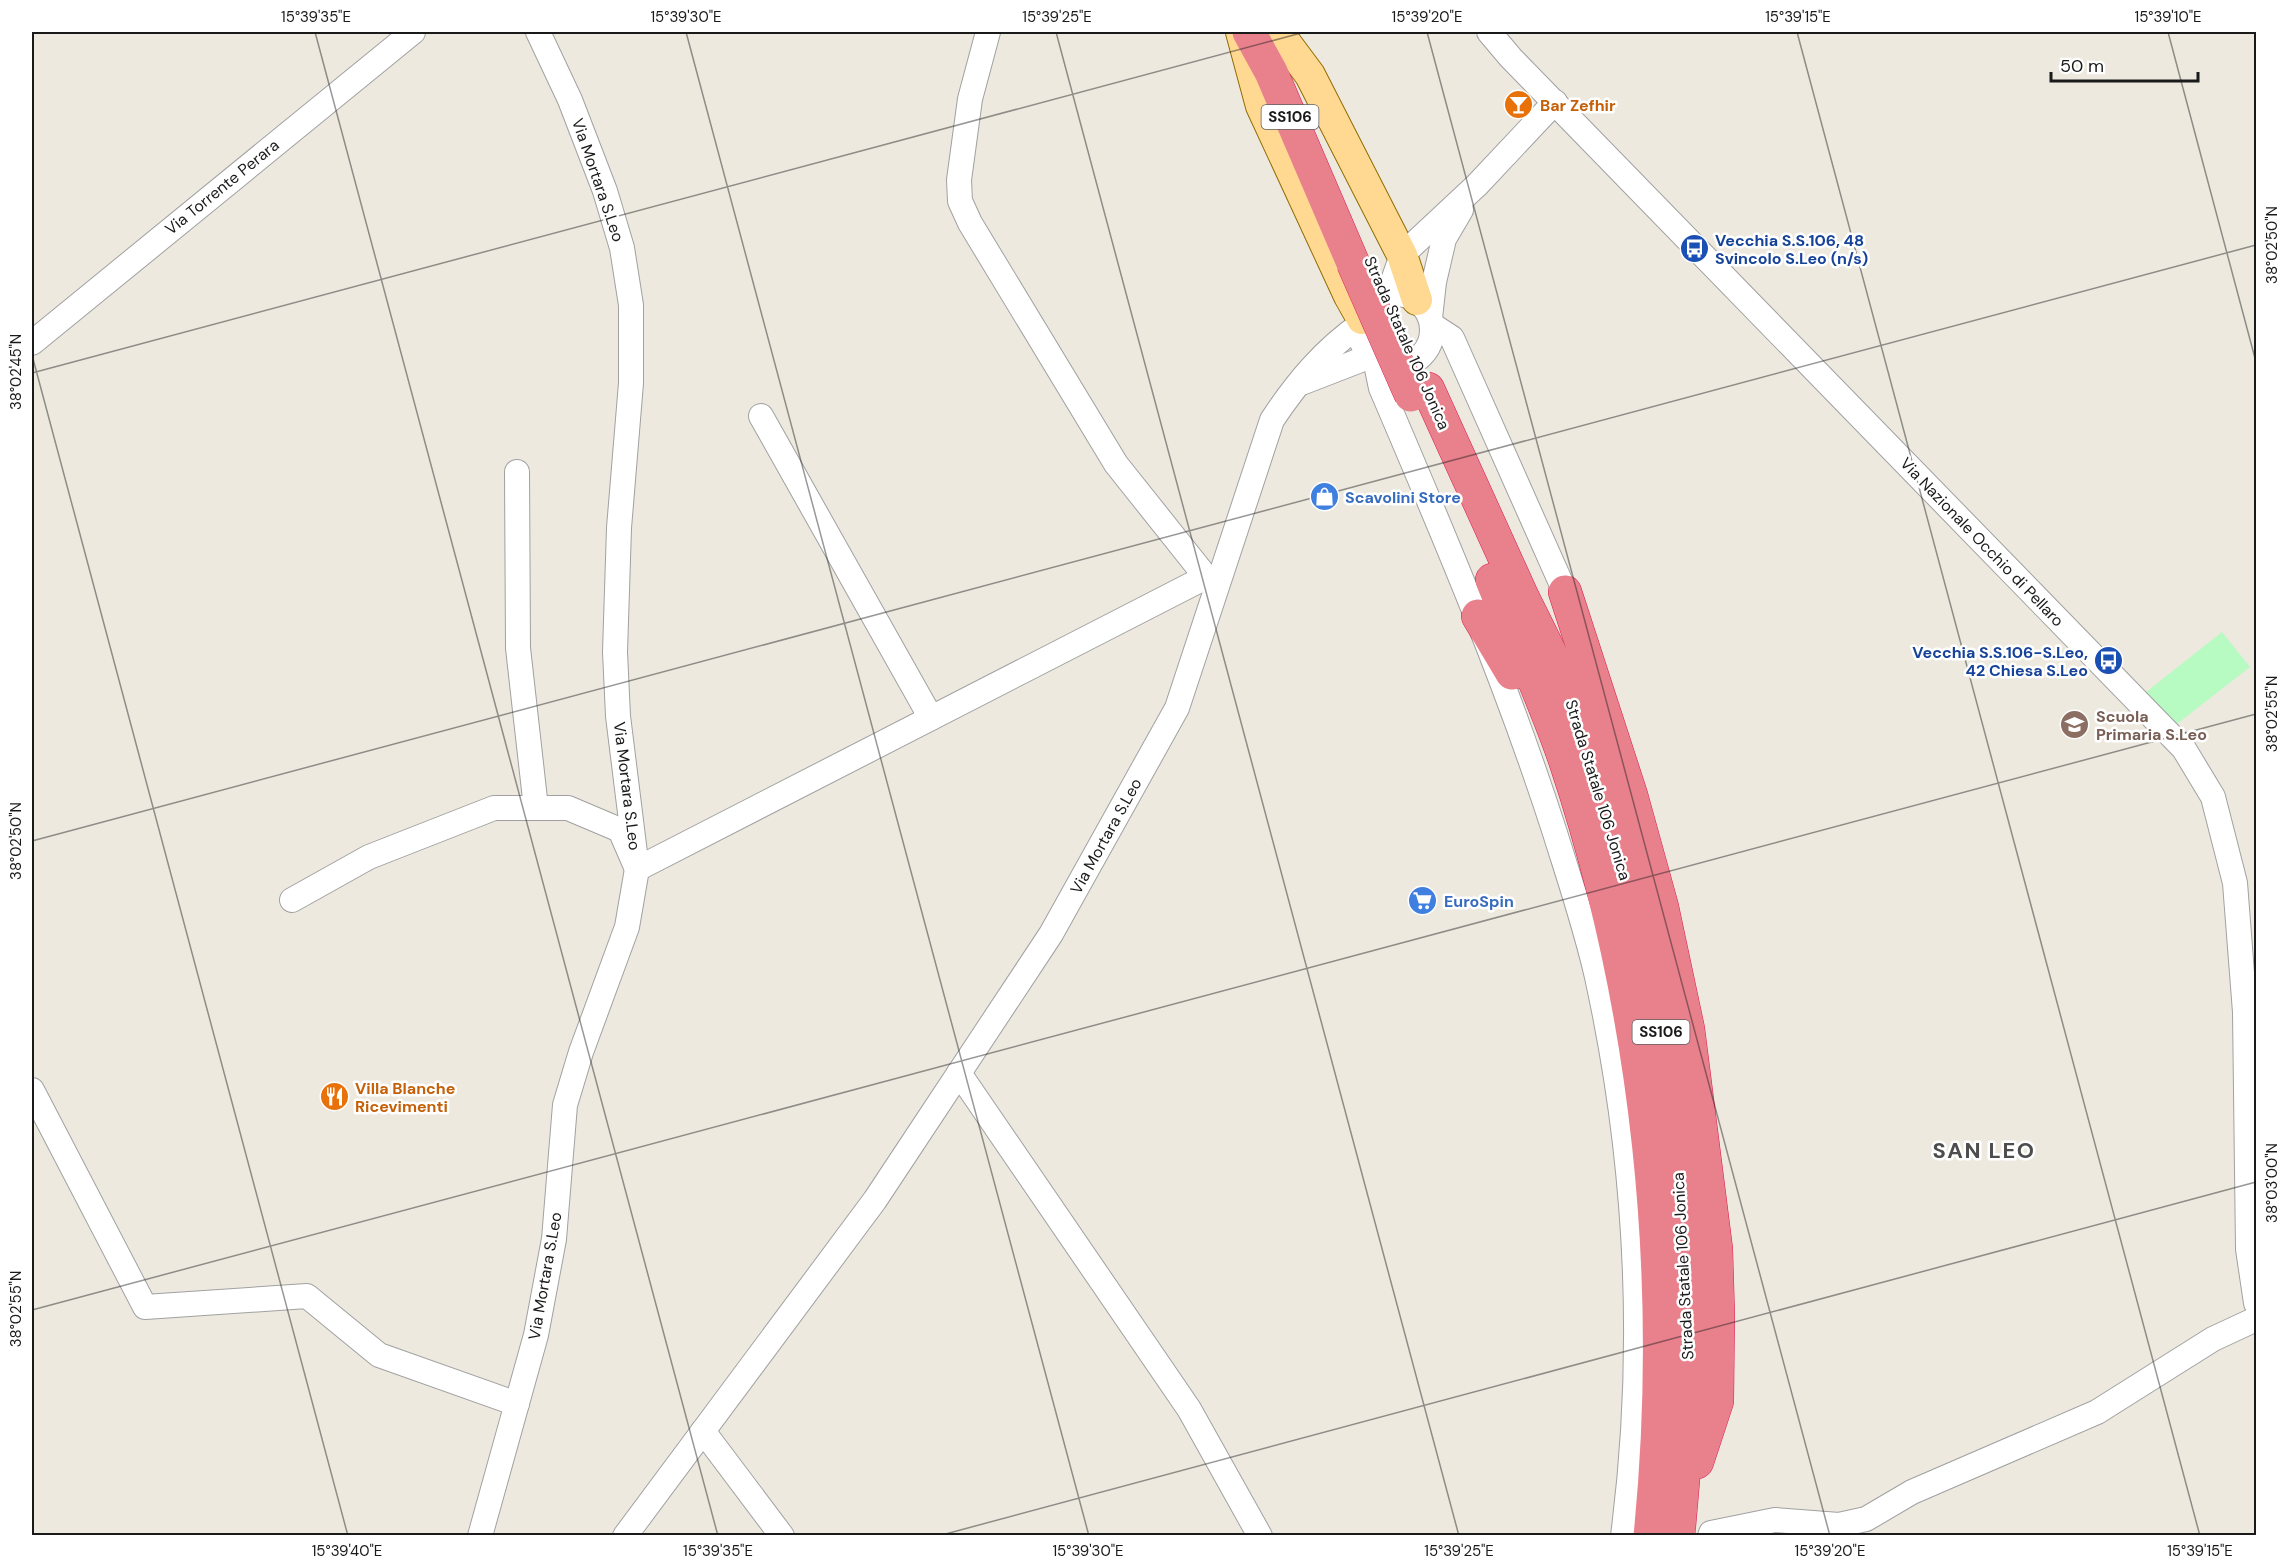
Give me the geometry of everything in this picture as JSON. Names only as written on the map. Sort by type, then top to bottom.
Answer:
[{"type":"highway","name":"Strada Statale 106 Jonica","points":[[1249,32],[1271,72],[1361,260]]},
{"type":"highway","name":"Strada Statale 106 Jonica","points":[[1267,32],[1361,260],[1419,392],[1574,707],[1616,838],[1662,1037],[1673,1110],[1686,1248],[1689,1334],[1688,1412],[1678,1536]]},
{"type":"highway","name":"Strada Statale 106 Jonica","points":[[1419,392],[1565,761],[1591,844],[1621,971],[1646,1115],[1659,1333],[1659,1411],[1650,1536]]},
{"type":"highway","points":[[1565,591],[1631,795],[1662,907],[1688,1029],[1704,1153],[1716,1249],[1717,1401],[1682,1500]]},
{"type":"highway","points":[[1478,616],[1565,761]]},
{"type":"main road","points":[[1241,32],[1261,105],[1362,321]]},
{"type":"main road","points":[[1278,32],[1310,75],[1402,255],[1426,314]]},
{"type":"street","name":"Via Torrente Perara","points":[[32,343],[413,32]]},
{"type":"street","name":"Via Mortara S.Leo","points":[[480,1536],[536,1335],[554,1239],[565,1105],[581,1052],[627,927],[637,869],[618,716],[615,652],[619,528],[631,383],[631,305],[622,248],[604,191],[570,100],[538,32]]},
{"type":"street","points":[[292,900],[369,857],[494,808],[568,808],[620,830],[637,869],[931,718],[1212,579],[1116,464],[969,223],[960,201],[959,180],[970,99],[988,32]]},
{"type":"street","name":"Via Nazionale Occhio di Pellaro","points":[[1489,32],[2037,599],[2140,702],[2184,749],[2213,797],[2235,883],[2240,931],[2245,1012],[2248,1249],[2256,1303]]},
{"type":"street","points":[[1388,295],[1402,255],[1477,185],[1555,102]]},
{"type":"street","points":[[1294,387],[1333,369],[1373,357],[1399,366],[1415,361],[1431,341],[1426,314],[1444,239],[1477,185]]},
{"type":"street","points":[[1565,591],[1452,338],[1408,296],[1388,295],[1375,302],[1362,321],[1362,341],[1373,357],[1381,388],[1478,616],[1535,770],[1579,908],[1610,1042],[1634,1229],[1636,1381],[1631,1474],[1623,1536]]},
{"type":"street","name":"Via Mortara S.Leo","points":[[625,1536],[875,1200],[1051,934],[1177,708],[1212,579],[1272,420],[1294,387],[1336,341],[1362,321]]},
{"type":"street","points":[[761,416],[931,718]]},
{"type":"street","points":[[516,472],[518,648],[536,808]]},
{"type":"street","points":[[959,1073],[1189,1408],[1260,1536]]},
{"type":"street","points":[[32,1090],[145,1307],[307,1296],[379,1354],[518,1404]]},
{"type":"street","points":[[1710,1536],[1711,1533],[1775,1520],[1839,1524],[1866,1519],[1912,1492],[2097,1412],[2213,1339],[2256,1319]]},
{"type":"street","points":[[703,1431],[782,1536]]},
{"type":"green space","points":[[2222,632],[2250,667],[2173,727],[2146,692]]},
{"type":"place","name":"Bar Zefhir","points":[[1519,105]]},
{"type":"place","name":"Vecchia S.S.106, 48 Svincolo S.Leo (n/s)","points":[[1694,249]]},
{"type":"place","name":"Scavolini Store","points":[[1324,497]]},
{"type":"place","name":"Vecchia S.S.106-S.Leo, 42 Chiesa S.Leo","points":[[2109,661]]},
{"type":"place","name":"Scuola Primaria S.Leo","points":[[2075,725]]},
{"type":"place","name":"EuroSpin","points":[[1423,901]]},
{"type":"place","name":"Villa Blanche Ricevimenti","points":[[334,1097]]},
{"type":"district","name":"SAN LEO","points":[[1984,1150]]}]
